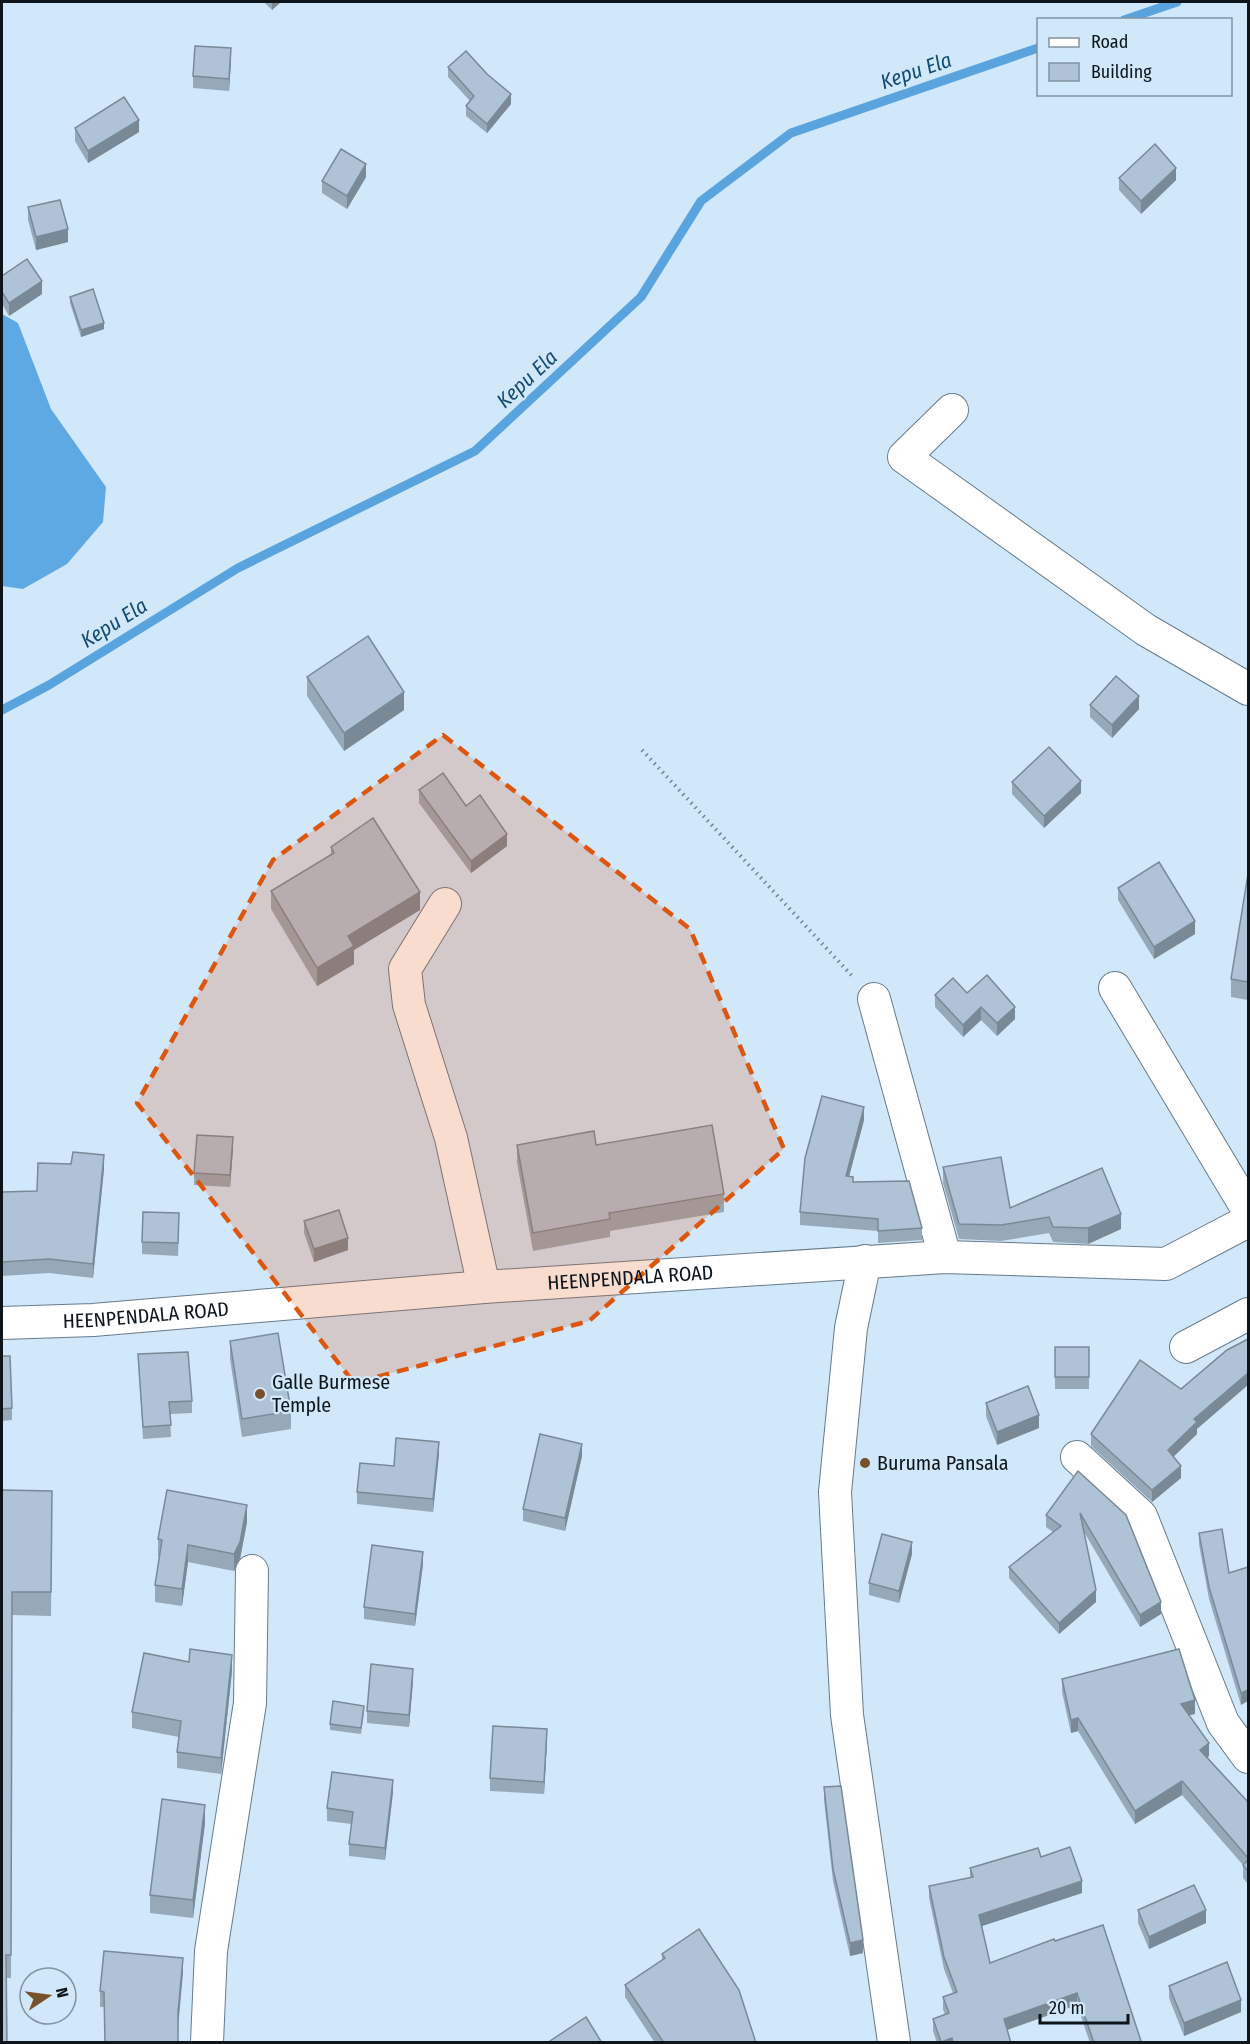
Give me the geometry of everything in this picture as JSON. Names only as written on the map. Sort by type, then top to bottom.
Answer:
[{"type":"street","points":[[952,410],[904,457],[1146,630],[1248,689]]},
{"type":"street","points":[[445,904],[405,969],[409,1005],[451,1138],[484,1287]]},
{"type":"street","points":[[1115,988],[1248,1210]]},
{"type":"street","points":[[874,999],[945,1257]]},
{"type":"street","name":"HEENPENDALA ROAD","points":[[2,1323],[93,1320],[484,1287],[945,1257],[1166,1264],[1248,1221]]},
{"type":"street","points":[[865,1262],[851,1328],[835,1492],[847,1715],[894,2043]]},
{"type":"street","points":[[1186,1347],[1248,1314]]},
{"type":"street","points":[[1077,1456],[1141,1516],[1223,1723],[1248,1757]]},
{"type":"street","points":[[207,2043],[211,1951],[250,1703],[252,1570]]},
{"type":"path","points":[[642,750],[874,999]]},
{"type":"highlighted area","points":[[443,735],[690,929],[784,1149],[589,1321],[354,1383],[137,1103],[273,860]]},
{"type":"shaded area","points":[[2,314],[18,323],[51,409],[106,487],[103,522],[67,564],[23,589],[2,586]]},
{"type":"building","points":[[195,46],[231,48],[229,79],[193,76]]},
{"type":"building","points":[[466,51],[487,74],[511,94],[487,124],[466,106],[474,96],[448,67]]},
{"type":"building","points":[[124,97],[139,120],[88,151],[75,128]]},
{"type":"building","points":[[1155,144],[1176,168],[1141,201],[1119,178]]},
{"type":"building","points":[[341,149],[366,164],[347,196],[322,181]]},
{"type":"building","points":[[60,200],[68,229],[36,237],[28,207]]},
{"type":"building","points":[[27,259],[42,281],[9,303],[2,292],[2,276]]},
{"type":"building","points":[[93,289],[104,323],[81,330],[70,297]]},
{"type":"building","points":[[368,636],[404,692],[344,733],[307,677]]},
{"type":"building","points":[[1116,676],[1139,696],[1112,725],[1090,705]]},
{"type":"building","points":[[1049,747],[1081,781],[1044,816],[1012,782]]},
{"type":"building","points":[[443,773],[466,806],[480,795],[507,834],[471,861],[419,790]]},
{"type":"building","points":[[373,818],[420,892],[348,936],[354,946],[317,968],[271,891],[334,853],[331,847]]},
{"type":"building","points":[[1159,862],[1195,921],[1154,947],[1118,888]]},
{"type":"building","points":[[1248,874],[1248,982],[1231,979]]},
{"type":"building","points":[[987,975],[1015,1007],[997,1023],[981,1007],[963,1025],[935,995],[953,978],[967,993]]},
{"type":"building","points":[[822,1096],[864,1107],[846,1176],[853,1177],[853,1182],[909,1181],[922,1228],[878,1231],[878,1219],[800,1212],[805,1158]]},
{"type":"building","points":[[712,1125],[724,1194],[609,1213],[610,1219],[533,1233],[517,1145],[594,1131],[596,1145]]},
{"type":"building","points":[[197,1135],[233,1137],[230,1175],[194,1173]]},
{"type":"building","points":[[73,1152],[104,1155],[93,1264],[49,1259],[2,1262],[2,1192],[37,1191],[38,1163],[71,1164]]},
{"type":"building","points":[[1001,1157],[1010,1208],[1102,1168],[1121,1214],[1088,1228],[1053,1227],[1049,1217],[1001,1225],[959,1224],[943,1167]]},
{"type":"building","points":[[339,1210],[348,1238],[314,1249],[304,1221]]},
{"type":"building","points":[[143,1212],[179,1213],[178,1243],[142,1242]]},
{"type":"building","name":"Galle Burmese Temple","points":[[278,1333],[291,1411],[242,1419],[230,1341]]},
{"type":"building","points":[[1248,1339],[1248,1373],[1194,1419],[1197,1422],[1168,1450],[1181,1466],[1152,1490],[1091,1434],[1140,1360],[1181,1389],[1227,1350]]},
{"type":"building","points":[[1055,1347],[1089,1347],[1089,1377],[1055,1377]]},
{"type":"building","points":[[188,1352],[192,1401],[169,1402],[171,1425],[143,1427],[138,1354]]},
{"type":"building","points":[[2,1356],[10,1356],[12,1408],[2,1409]]},
{"type":"building","points":[[1028,1386],[1039,1415],[997,1432],[986,1403]]},
{"type":"building","points":[[540,1434],[582,1444],[565,1518],[523,1509]]},
{"type":"building","points":[[396,1438],[439,1442],[433,1499],[357,1492],[360,1463],[394,1466]]},
{"type":"building","points":[[1078,1471],[1126,1515],[1161,1602],[1140,1615],[1080,1513],[1096,1590],[1059,1623],[1009,1567],[1061,1526],[1046,1515]]},
{"type":"building","points":[[2,1490],[52,1491],[51,1592],[12,1592],[11,1955],[6,1955],[7,2043],[2,2043]]},
{"type":"building","points":[[167,1490],[247,1505],[240,1542],[234,1554],[188,1545],[182,1589],[155,1585],[162,1540],[158,1539]]},
{"type":"building","points":[[1222,1529],[1229,1573],[1248,1567],[1248,1690],[1241,1693],[1209,1587],[1199,1533]]},
{"type":"building","points":[[882,1534],[912,1542],[899,1591],[869,1583]]},
{"type":"building","points":[[372,1545],[423,1552],[415,1614],[364,1607]]},
{"type":"building","points":[[190,1649],[232,1655],[221,1758],[177,1752],[181,1721],[132,1712],[144,1653],[189,1662]]},
{"type":"building","points":[[1179,1649],[1195,1700],[1181,1704],[1209,1743],[1200,1750],[1248,1802],[1248,1858],[1182,1781],[1135,1811],[1078,1718],[1071,1720],[1062,1679]]},
{"type":"building","points":[[371,1664],[413,1669],[409,1715],[367,1711]]},
{"type":"building","points":[[333,1701],[364,1706],[361,1728],[330,1724]]},
{"type":"building","points":[[493,1726],[547,1729],[544,1782],[490,1778]]},
{"type":"building","points":[[332,1772],[393,1780],[385,1848],[349,1844],[353,1812],[327,1808]]},
{"type":"building","points":[[841,1786],[863,1940],[850,1943],[833,1869],[824,1787]]},
{"type":"building","points":[[162,1799],[205,1805],[193,1900],[150,1895]]},
{"type":"building","points":[[1070,1847],[1082,1881],[979,1915],[990,1963],[1054,1939],[1055,1941],[1103,1925],[1141,2041],[1137,2043],[1094,2043],[1077,1993],[1004,2019],[1011,2043],[953,2043],[952,2038],[941,2042],[933,2019],[949,2013],[943,1997],[957,1992],[944,1957],[929,1886],[973,1877],[970,1868],[1038,1848],[1041,1857]]},
{"type":"building","points":[[1248,1860],[1248,1871],[1243,1865]]},
{"type":"building","points":[[1194,1885],[1206,1910],[1149,1937],[1138,1910]]},
{"type":"building","points":[[699,1929],[739,1990],[756,2043],[664,2043],[625,1985],[665,1958],[662,1954]]},
{"type":"building","points":[[104,1951],[183,1958],[178,2012],[178,2043],[105,2043],[104,1992],[100,1991]]},
{"type":"building","points":[[1227,1962],[1241,2000],[1184,2023],[1169,1986]]},
{"type":"building","points":[[586,2017],[602,2043],[547,2043]]},
{"type":"waterway","name":"Kepu Ela","points":[[1130,18],[1177,2]]},
{"type":"waterway","name":"Kepu Ela","points":[[2,710],[49,685],[238,568],[475,451],[641,297],[701,201],[791,133],[1037,48]]},
{"type":"place","name":"Galle Burmese Temple","points":[[260,1394]]},
{"type":"place","name":"Buruma Pansala","points":[[865,1463]]}]
